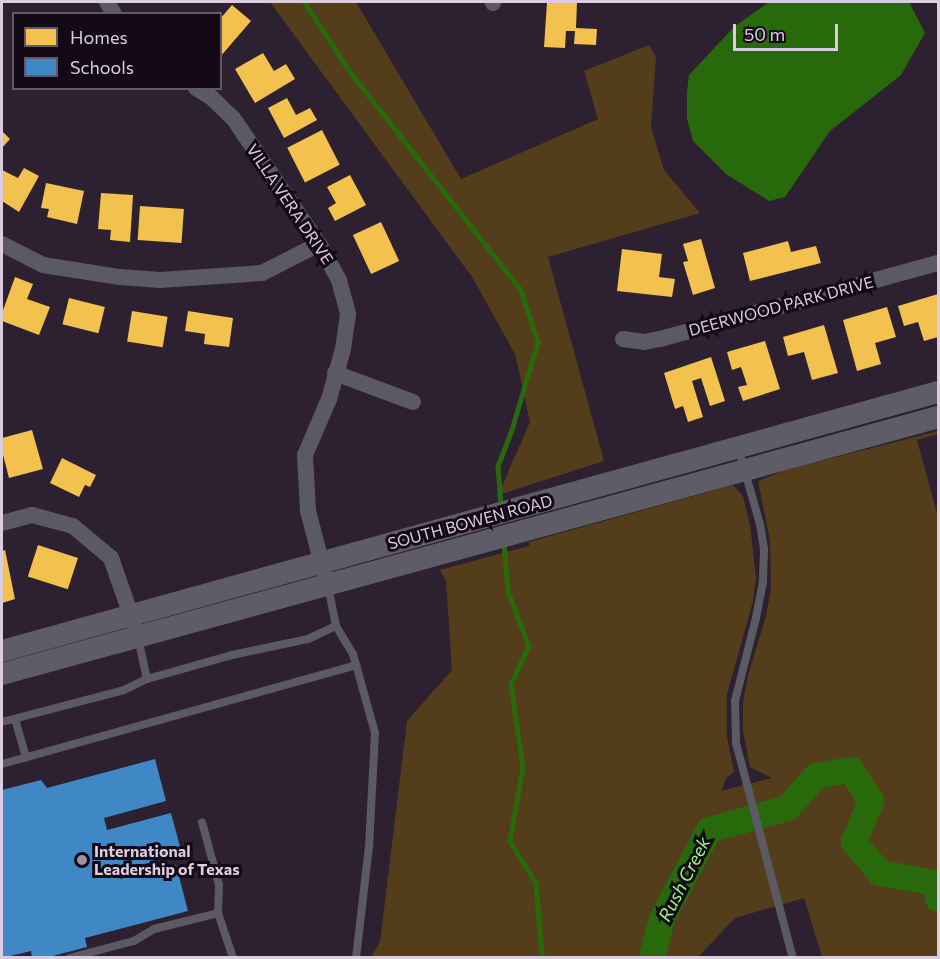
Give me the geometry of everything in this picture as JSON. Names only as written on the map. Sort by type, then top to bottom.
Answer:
[{"type":"main road","name":"SOUTH BOWEN ROAD","points":[[2,651],[939,392]]},
{"type":"main road","name":"SOUTH BOWEN ROAD","points":[[2,674],[939,417]]},
{"type":"street","name":"VILLA VERA DRIVE","points":[[199,90],[212,98],[233,118],[319,244],[339,280],[348,314],[343,349],[328,399],[305,455],[308,511],[328,585]]},
{"type":"street","points":[[2,244],[42,265],[120,277],[160,280],[262,273],[319,244]]},
{"type":"street","name":"DEERWOOD PARK DRIVE","points":[[623,339],[644,342],[660,339],[939,263]]},
{"type":"street","points":[[335,373],[413,402]]},
{"type":"street","points":[[2,523],[32,515],[73,526],[111,558],[138,637]]},
{"type":"lane","points":[[738,447],[764,549],[763,582],[735,701],[736,742],[793,957]]},
{"type":"lane","points":[[328,585],[336,626],[353,654],[375,733],[369,846],[356,957]]},
{"type":"lane","points":[[2,722],[124,690],[147,679],[232,655],[308,639],[336,626]]},
{"type":"lane","points":[[138,637],[147,679]]},
{"type":"lane","points":[[2,764],[356,665]]},
{"type":"lane","points":[[15,719],[26,757]]},
{"type":"lane","points":[[202,822],[219,885],[218,913],[233,957]]},
{"type":"lane","points":[[69,957],[134,941],[154,928],[218,913]]},
{"type":"shaded area","points":[[270,2],[356,2],[461,179],[598,119],[584,71],[649,45],[656,57],[651,128],[664,170],[700,213],[548,257],[604,461],[498,495],[530,422],[515,354],[472,277]]},
{"type":"shaded area","points":[[769,2],[909,2],[925,33],[901,75],[830,131],[785,197],[769,201],[726,174],[693,141],[687,119],[687,92],[689,75],[734,27]]},
{"type":"shaded area","points":[[938,431],[938,434],[917,440],[938,517],[938,957],[822,957],[804,898],[735,918],[698,957],[370,958],[380,942],[407,721],[452,670],[446,581],[440,570],[529,546],[529,542],[733,485],[743,496],[750,525],[756,578],[753,601],[727,694],[727,737],[734,772],[727,777],[721,791],[772,778],[750,767],[743,731],[743,703],[748,675],[766,616],[771,589],[770,540],[758,481],[786,470]]},
{"type":"building: Homes","points":[[547,2],[577,2],[576,28],[597,29],[596,45],[574,44],[575,31],[566,31],[565,48],[544,47]]},
{"type":"building: Homes","points":[[232,5],[251,21],[222,55],[222,17]]},
{"type":"building: Homes","points":[[263,53],[274,71],[286,64],[295,79],[255,103],[235,69]]},
{"type":"building: Homes","points":[[287,98],[296,115],[310,108],[317,120],[284,138],[268,108]]},
{"type":"building: Homes","points":[[322,130],[340,165],[305,182],[287,148]]},
{"type":"building: Homes","points":[[2,131],[10,139],[2,148]]},
{"type":"building: Homes","points":[[24,168],[39,176],[19,212],[2,201],[2,170],[18,178]]},
{"type":"building: Homes","points":[[350,175],[366,205],[335,221],[328,208],[336,203],[327,187]]},
{"type":"building: Homes","points":[[46,183],[84,191],[77,224],[47,217],[49,209],[41,208]]},
{"type":"building: Homes","points":[[101,193],[133,195],[130,242],[110,240],[111,230],[98,229]]},
{"type":"building: Homes","points":[[140,206],[184,209],[182,243],[138,240]]},
{"type":"building: Homes","points":[[381,222],[399,261],[371,274],[353,235]]},
{"type":"building: Homes","points":[[701,239],[715,288],[693,295],[683,262],[688,261],[683,244]]},
{"type":"building: Homes","points":[[788,241],[791,252],[816,246],[821,263],[750,281],[743,253]]},
{"type":"building: Homes","points":[[622,249],[662,254],[659,277],[675,279],[672,297],[617,291]]},
{"type":"building: Homes","points":[[15,277],[33,284],[27,299],[50,307],[39,335],[2,321],[2,313]]},
{"type":"building: Homes","points":[[938,294],[938,337],[924,341],[918,322],[904,326],[898,306]]},
{"type":"building: Homes","points":[[69,298],[105,307],[98,333],[62,324]]},
{"type":"building: Homes","points":[[887,307],[896,337],[875,343],[881,364],[857,371],[843,320]]},
{"type":"building: Homes","points":[[132,311],[168,317],[163,347],[127,342]]},
{"type":"building: Homes","points":[[188,311],[233,318],[229,347],[204,344],[205,334],[185,331]]},
{"type":"building: Homes","points":[[824,325],[838,373],[812,380],[804,352],[788,356],[783,337]]},
{"type":"building: Homes","points":[[765,341],[780,389],[743,401],[738,387],[747,385],[741,367],[732,370],[727,352]]},
{"type":"building: Homes","points":[[711,357],[725,401],[710,406],[701,378],[692,381],[703,417],[688,422],[683,406],[675,409],[664,373]]},
{"type":"building: Homes","points":[[32,430],[43,469],[9,478],[2,451],[2,438]]},
{"type":"building: Homes","points":[[62,458],[96,475],[90,487],[85,485],[79,497],[50,483]]},
{"type":"building: Homes","points":[[38,545],[78,558],[68,589],[28,576]]},
{"type":"building: Homes","points":[[5,550],[15,599],[2,603],[2,551]]},
{"type":"building: Schools","name":"International Leadership of Texas","points":[[155,759],[166,801],[104,818],[107,830],[171,813],[182,854],[118,871],[120,879],[176,865],[188,911],[85,938],[87,947],[45,958],[32,958],[31,951],[2,958],[2,790],[41,780],[47,788]]},
{"type":"waterway","points":[[305,3],[351,73],[521,290],[538,342],[512,430],[498,466],[501,506]]},
{"type":"waterway","points":[[504,542],[508,591],[529,646],[511,684],[523,767],[510,841],[536,883],[542,958]]},
{"type":"waterway","name":"Rush Creek","points":[[652,958],[662,919],[709,830],[788,808],[816,776],[851,770],[871,801],[854,842],[880,873],[936,883],[938,899]]},
{"type":"place","name":"International Leadership of Texas","points":[[82,860]]}]
